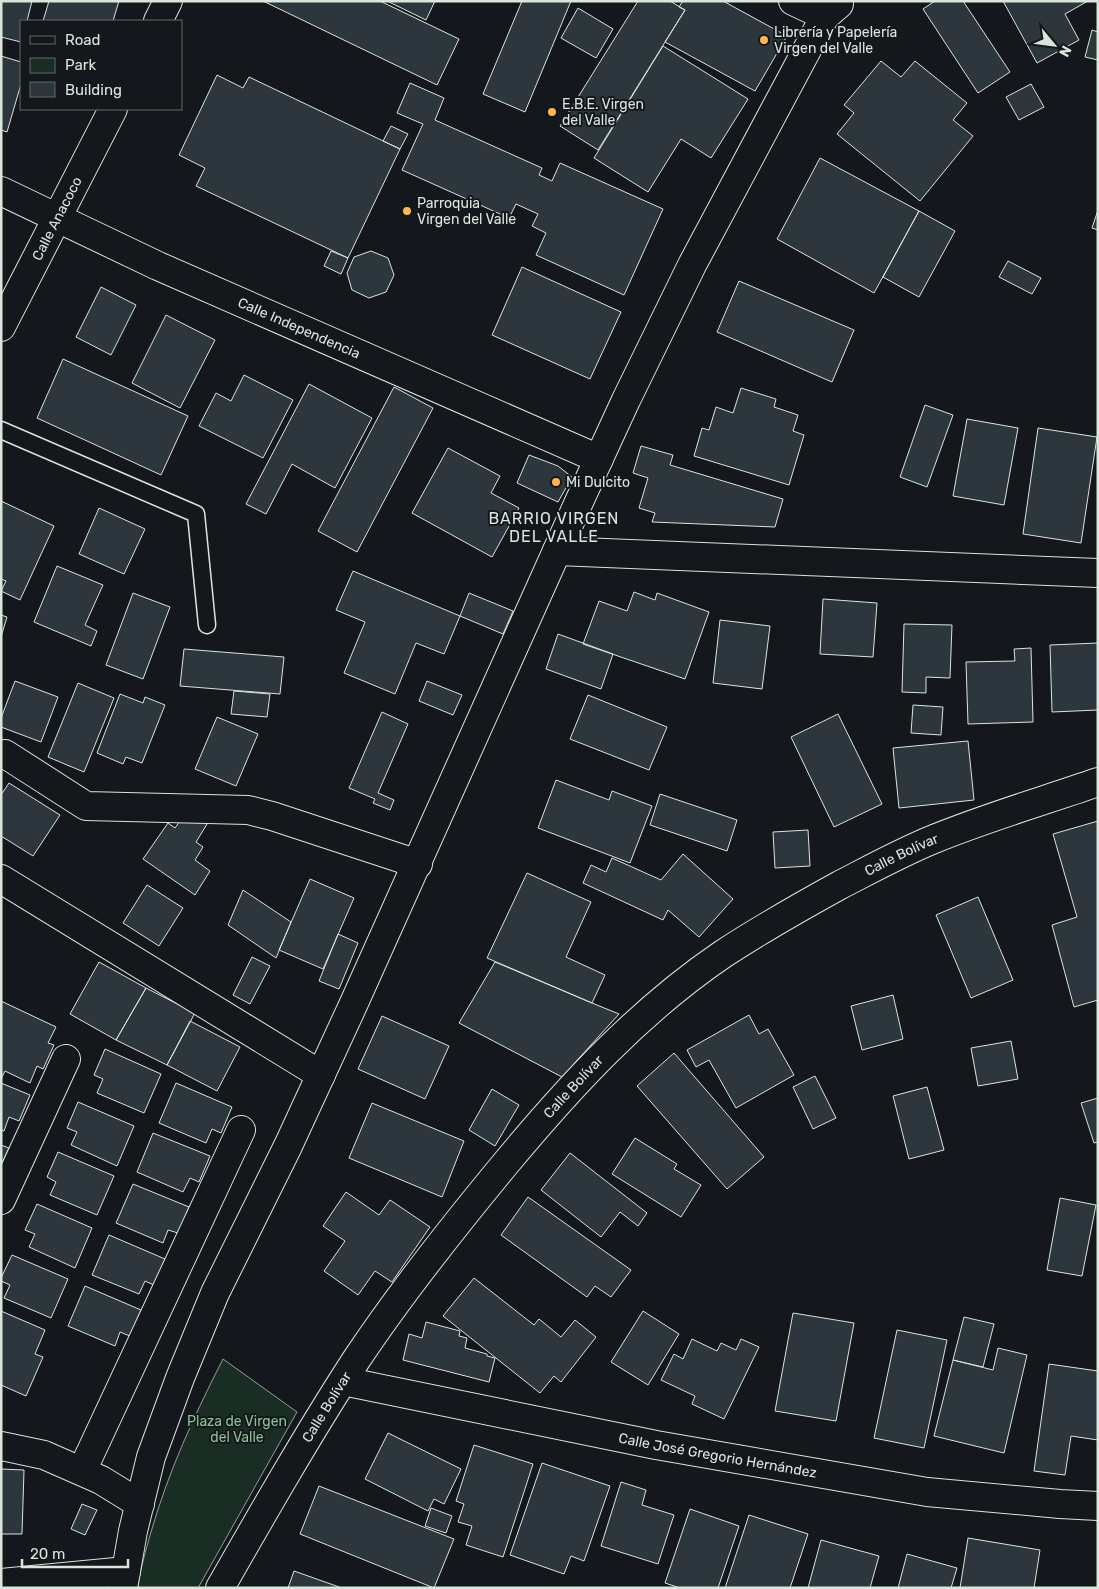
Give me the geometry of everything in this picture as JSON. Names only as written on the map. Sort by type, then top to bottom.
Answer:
[{"type":"street","points":[[158,20],[168,1]]},
{"type":"street","points":[[1,1583],[124,1580],[133,1531],[152,1457],[180,1378],[212,1302],[288,1146],[418,864],[599,459],[692,265],[833,6],[793,1]]},
{"type":"street","name":"Calle Anacoco","points":[[1,327],[112,110]]},
{"type":"street","name":"Calle Independencia","points":[[1,191],[158,266],[599,459]]},
{"type":"street","points":[[557,551],[1098,573]]},
{"type":"street","points":[[5,754],[86,806],[248,810],[272,816],[418,864]]},
{"type":"street","name":"Calle Bolívar","points":[[220,1588],[306,1438],[408,1286],[470,1206],[537,1126],[600,1058],[659,1002],[722,955],[780,918],[863,873],[933,839],[1098,782]]},
{"type":"street","points":[[1,879],[321,1075]]},
{"type":"street","points":[[1,1200],[66,1060]]},
{"type":"street","points":[[82,1471],[241,1130]]},
{"type":"street","name":"Calle José Gregorio Hernández","points":[[343,1381],[656,1445],[927,1492],[1098,1506]]},
{"type":"street","points":[[1,1446],[44,1455],[101,1480],[140,1504]]},
{"type":"lane","points":[[1,430],[196,514],[207,625]]},
{"type":"green space","name":"Plaza de Virgen del Valle","points":[[223,1359],[297,1412],[198,1588],[138,1588],[145,1553],[174,1465],[192,1422]]},
{"type":"building","points":[[1,1],[32,1],[27,20],[20,20],[20,42],[1,37]]},
{"type":"building","points":[[49,1],[119,1],[113,20],[43,20]]},
{"type":"building","points":[[263,1],[380,1],[459,39],[437,85]]},
{"type":"building","points":[[387,1],[435,1],[426,20]]},
{"type":"building","points":[[522,1],[571,1],[525,112],[483,94]]},
{"type":"building","points":[[638,1],[670,1],[685,10],[598,150],[560,126]]},
{"type":"building","points":[[683,1],[723,1],[787,36],[755,91],[665,42],[685,10],[679,7]]},
{"type":"building","points":[[935,1],[963,1],[1010,72],[978,93],[923,9]]},
{"type":"building","points":[[1003,1],[1088,1],[1065,14],[1079,40],[1037,63]]},
{"type":"building","points":[[578,8],[613,29],[596,58],[561,38]]},
{"type":"building","points":[[1092,30],[1098,32],[1098,60],[1085,57]]},
{"type":"building","points":[[663,46],[748,99],[711,158],[681,139],[648,192],[594,158]]},
{"type":"building","points":[[1,56],[20,62],[20,87],[7,132],[1,130]]},
{"type":"building","points":[[881,61],[901,77],[915,61],[967,103],[953,120],[973,136],[920,201],[837,134],[854,113],[844,105]]},
{"type":"building","points":[[217,75],[243,88],[249,77],[400,149],[348,258],[196,186],[205,168],[179,155]]},
{"type":"building","points":[[410,83],[444,98],[435,120],[542,168],[539,175],[552,181],[560,163],[663,209],[624,295],[536,255],[546,233],[532,226],[538,214],[516,204],[509,218],[402,170],[423,124],[397,113]]},
{"type":"building","points":[[1031,84],[1044,107],[1019,120],[1006,97]]},
{"type":"building","points":[[391,126],[408,134],[400,149],[383,141]]},
{"type":"building","points":[[820,158],[919,211],[874,293],[777,239]]},
{"type":"building","points":[[1098,210],[1098,230],[1092,228]]},
{"type":"building","points":[[919,211],[955,231],[919,297],[883,277]]},
{"type":"building","points":[[331,251],[348,258],[341,274],[324,266]]},
{"type":"building","points":[[371,251],[388,258],[394,275],[386,292],[369,298],[352,290],[347,273],[354,257]]},
{"type":"building","points":[[1008,261],[1041,278],[1032,294],[999,277]]},
{"type":"building","points":[[522,267],[621,312],[590,379],[492,335]]},
{"type":"building","points":[[739,281],[854,330],[832,382],[717,332]]},
{"type":"building","points":[[101,287],[136,305],[111,355],[76,337]]},
{"type":"building","points":[[166,315],[215,340],[180,408],[132,383]]},
{"type":"building","points":[[63,359],[188,416],[161,475],[37,418]]},
{"type":"building","points":[[244,375],[293,400],[263,458],[199,426],[216,393],[231,401]]},
{"type":"building","points":[[309,384],[372,418],[335,488],[292,464],[266,514],[246,504]]},
{"type":"building","points":[[394,387],[433,408],[357,552],[318,531]]},
{"type":"building","points":[[741,388],[776,399],[774,407],[798,415],[793,431],[804,435],[789,485],[694,456],[702,428],[709,430],[716,407],[733,413]]},
{"type":"building","points":[[925,405],[953,415],[927,487],[900,477]]},
{"type":"building","points":[[967,419],[1018,428],[1004,505],[953,496]]},
{"type":"building","points":[[1038,428],[1097,437],[1081,543],[1023,534]]},
{"type":"building","points":[[641,446],[673,455],[670,465],[783,499],[775,527],[652,522],[655,513],[639,508],[648,478],[633,473]]},
{"type":"building","points":[[448,448],[500,476],[491,493],[519,508],[492,557],[412,513]]},
{"type":"building","points":[[529,455],[558,466],[572,477],[558,502],[517,483]]},
{"type":"building","points":[[1,501],[54,526],[20,600],[1,591],[6,581],[1,579]]},
{"type":"building","points":[[99,508],[145,529],[124,574],[79,554]]},
{"type":"building","points":[[57,566],[103,585],[85,625],[97,631],[91,646],[34,622]]},
{"type":"building","points":[[353,571],[460,616],[444,654],[416,643],[395,694],[344,673],[365,622],[336,610]]},
{"type":"building","points":[[634,592],[655,600],[657,593],[709,612],[685,679],[583,644],[599,601],[627,611]]},
{"type":"building","points":[[133,593],[170,607],[143,679],[106,665]]},
{"type":"building","points":[[469,593],[513,611],[503,634],[460,616]]},
{"type":"building","points":[[823,599],[877,603],[873,657],[820,654]]},
{"type":"building","points":[[1,615],[7,617],[1,637]]},
{"type":"building","points":[[720,620],[770,626],[762,689],[713,683]]},
{"type":"building","points":[[904,624],[952,625],[950,678],[926,677],[926,693],[902,692]]},
{"type":"building","points":[[558,634],[613,654],[601,689],[546,669]]},
{"type":"building","points":[[1098,643],[1098,710],[1052,712],[1050,645]]},
{"type":"building","points":[[1031,648],[1033,722],[968,724],[966,662],[1015,661],[1014,649]]},
{"type":"building","points":[[184,649],[284,657],[280,694],[180,686]]},
{"type":"building","points":[[15,681],[58,697],[41,742],[1,727],[1,718]]},
{"type":"building","points":[[427,681],[462,695],[453,715],[419,701]]},
{"type":"building","points":[[78,683],[114,698],[84,772],[48,757]]},
{"type":"building","points":[[234,691],[270,694],[267,717],[231,714]]},
{"type":"building","points":[[120,694],[143,703],[145,697],[165,705],[142,763],[126,757],[123,764],[97,753]]},
{"type":"building","points":[[588,695],[667,727],[649,770],[570,739]]},
{"type":"building","points":[[913,705],[943,707],[941,735],[911,733]]},
{"type":"building","points":[[382,712],[408,724],[378,793],[394,800],[390,810],[373,803],[375,799],[349,788]]},
{"type":"building","points":[[838,714],[882,804],[834,827],[791,737]]},
{"type":"building","points":[[217,717],[258,734],[236,786],[195,769]]},
{"type":"building","points":[[968,741],[974,800],[899,808],[893,748]]},
{"type":"building","points":[[556,780],[609,800],[612,791],[652,806],[630,863],[538,828]]},
{"type":"building","points":[[9,783],[60,815],[33,856],[1,836],[1,795]]},
{"type":"building","points":[[660,794],[737,820],[727,851],[650,825]]},
{"type":"building","points":[[212,816],[196,842],[203,847],[195,860],[210,871],[195,895],[143,859],[168,823],[175,828],[182,818]]},
{"type":"building","points":[[1098,821],[1098,1000],[1074,1007],[1052,925],[1077,917],[1053,834]]},
{"type":"building","points":[[808,830],[810,866],[775,868],[773,832]]},
{"type":"building","points":[[683,854],[733,899],[699,937],[668,910],[663,920],[583,883],[591,865],[606,872],[612,858],[661,880]]},
{"type":"building","points":[[527,873],[591,902],[566,957],[605,975],[592,1003],[487,958]]},
{"type":"building","points":[[310,879],[354,898],[323,969],[279,950]]},
{"type":"building","points":[[147,885],[183,908],[159,946],[123,923]]},
{"type":"building","points":[[243,890],[291,922],[276,958],[228,925]]},
{"type":"building","points":[[978,897],[1013,980],[971,998],[936,915]]},
{"type":"building","points":[[338,934],[358,943],[339,989],[319,981]]},
{"type":"building","points":[[252,957],[270,966],[250,1004],[233,995]]},
{"type":"building","points":[[99,962],[146,988],[116,1040],[70,1014]]},
{"type":"building","points":[[495,962],[619,1014],[562,1077],[459,1023]]},
{"type":"building","points":[[146,988],[195,1013],[167,1065],[116,1040]]},
{"type":"building","points":[[893,995],[903,1039],[862,1050],[851,1006]]},
{"type":"building","points":[[1,1001],[56,1027],[48,1043],[54,1045],[43,1069],[37,1066],[30,1083],[5,1071],[1,1079]]},
{"type":"building","points":[[749,1015],[759,1034],[768,1029],[794,1075],[736,1108],[709,1060],[696,1067],[687,1050]]},
{"type":"building","points":[[382,1016],[449,1046],[425,1099],[358,1069]]},
{"type":"building","points":[[190,1021],[240,1047],[217,1091],[167,1065]]},
{"type":"building","points":[[1011,1041],[1018,1079],[978,1086],[971,1048]]},
{"type":"building","points":[[105,1049],[161,1074],[144,1113],[97,1093],[103,1079],[94,1075]]},
{"type":"building","points":[[674,1053],[764,1157],[727,1189],[637,1086]]},
{"type":"building","points":[[815,1076],[836,1118],[813,1129],[793,1087]]},
{"type":"building","points":[[1,1083],[30,1095],[19,1121],[9,1117],[4,1131],[1,1130]]},
{"type":"building","points":[[176,1083],[232,1107],[221,1133],[212,1129],[206,1143],[159,1123]]},
{"type":"building","points":[[927,1087],[944,1150],[909,1159],[893,1096]]},
{"type":"building","points":[[492,1089],[519,1105],[495,1146],[469,1130]]},
{"type":"building","points":[[1098,1098],[1098,1142],[1094,1143],[1081,1103]]},
{"type":"building","points":[[78,1102],[134,1126],[117,1166],[71,1145],[77,1132],[67,1128]]},
{"type":"building","points":[[372,1103],[464,1141],[442,1197],[349,1158]]},
{"type":"building","points":[[153,1133],[210,1156],[199,1182],[190,1178],[183,1192],[137,1172]]},
{"type":"building","points":[[635,1138],[677,1164],[674,1169],[701,1185],[681,1217],[612,1174]]},
{"type":"building","points":[[1,1145],[9,1148],[1,1165]]},
{"type":"building","points":[[58,1152],[114,1176],[97,1215],[50,1195],[56,1182],[47,1177]]},
{"type":"building","points":[[570,1153],[647,1213],[638,1226],[620,1212],[601,1237],[541,1190]]},
{"type":"building","points":[[133,1184],[189,1207],[178,1233],[168,1230],[163,1243],[116,1223]]},
{"type":"building","points":[[346,1192],[379,1215],[390,1200],[430,1227],[392,1282],[375,1271],[358,1295],[324,1271],[345,1241],[323,1226]]},
{"type":"building","points":[[528,1197],[631,1270],[611,1297],[595,1286],[587,1297],[501,1235]]},
{"type":"building","points":[[1060,1198],[1096,1205],[1082,1276],[1047,1270]]},
{"type":"building","points":[[37,1204],[92,1228],[75,1268],[29,1247],[35,1234],[25,1230]]},
{"type":"building","points":[[109,1235],[165,1259],[154,1285],[145,1281],[139,1294],[92,1275]]},
{"type":"building","points":[[12,1255],[68,1279],[51,1318],[4,1298],[10,1285],[1,1281],[1,1278]]},
{"type":"building","points":[[474,1278],[534,1325],[539,1319],[561,1337],[575,1320],[596,1337],[561,1382],[554,1376],[540,1393],[443,1316]]},
{"type":"building","points":[[85,1286],[141,1310],[130,1336],[120,1332],[115,1346],[68,1326]]},
{"type":"building","points":[[1,1311],[45,1330],[35,1354],[43,1357],[26,1396],[1,1385]]},
{"type":"building","points":[[643,1311],[679,1334],[648,1385],[611,1362]]},
{"type":"building","points":[[793,1313],[854,1323],[836,1421],[775,1411]]},
{"type":"building","points":[[964,1317],[994,1324],[983,1367],[953,1360]]},
{"type":"building","points":[[426,1322],[460,1331],[459,1336],[467,1338],[465,1348],[495,1358],[489,1382],[403,1360],[409,1334],[422,1338]]},
{"type":"building","points":[[897,1330],[947,1340],[924,1448],[874,1438]]},
{"type":"building","points":[[692,1339],[717,1351],[721,1343],[736,1350],[741,1339],[759,1347],[724,1419],[692,1404],[695,1396],[661,1380],[674,1354],[683,1359]]},
{"type":"building","points":[[998,1348],[1027,1355],[1004,1453],[934,1436],[953,1360],[993,1370]]},
{"type":"building","points":[[1049,1364],[1098,1371],[1098,1440],[1071,1436],[1065,1475],[1034,1471]]},
{"type":"building","points":[[388,1433],[461,1469],[444,1504],[434,1499],[428,1511],[365,1479]]},
{"type":"building","points":[[474,1445],[533,1464],[503,1557],[466,1545],[472,1526],[458,1522],[464,1504],[456,1501]]},
{"type":"building","points":[[542,1463],[610,1486],[584,1561],[571,1556],[564,1574],[510,1555]]},
{"type":"building","points":[[1,1469],[24,1470],[22,1534],[1,1534]]},
{"type":"building","points":[[621,1482],[646,1490],[642,1505],[674,1515],[658,1564],[601,1546]]},
{"type":"building","points":[[319,1486],[454,1539],[434,1588],[300,1534]]},
{"type":"building","points":[[82,1504],[97,1510],[85,1535],[71,1529]]},
{"type":"building","points":[[431,1508],[452,1516],[446,1533],[425,1526]]},
{"type":"building","points":[[690,1509],[739,1526],[718,1588],[680,1588],[665,1583]]},
{"type":"building","points":[[749,1515],[808,1534],[790,1588],[725,1588]]},
{"type":"building","points":[[968,1538],[1040,1550],[1034,1588],[960,1588]]},
{"type":"building","points":[[821,1540],[879,1556],[870,1588],[808,1588]]},
{"type":"building","points":[[907,1554],[957,1568],[951,1588],[898,1588]]},
{"type":"building","points":[[294,1571],[342,1588],[288,1588]]},
{"type":"place","name":"Librería y Papelería Virgen del Valle","points":[[764,40]]},
{"type":"place","name":"E.B.E. Virgen del Valle","points":[[552,112]]},
{"type":"place","name":"Parroquia Virgen del Valle","points":[[407,211]]},
{"type":"place","name":"Mi Dulcito","points":[[556,482]]},
{"type":"district","name":"BARRIO VIRGEN DEL VALLE","points":[[554,527]]}]
